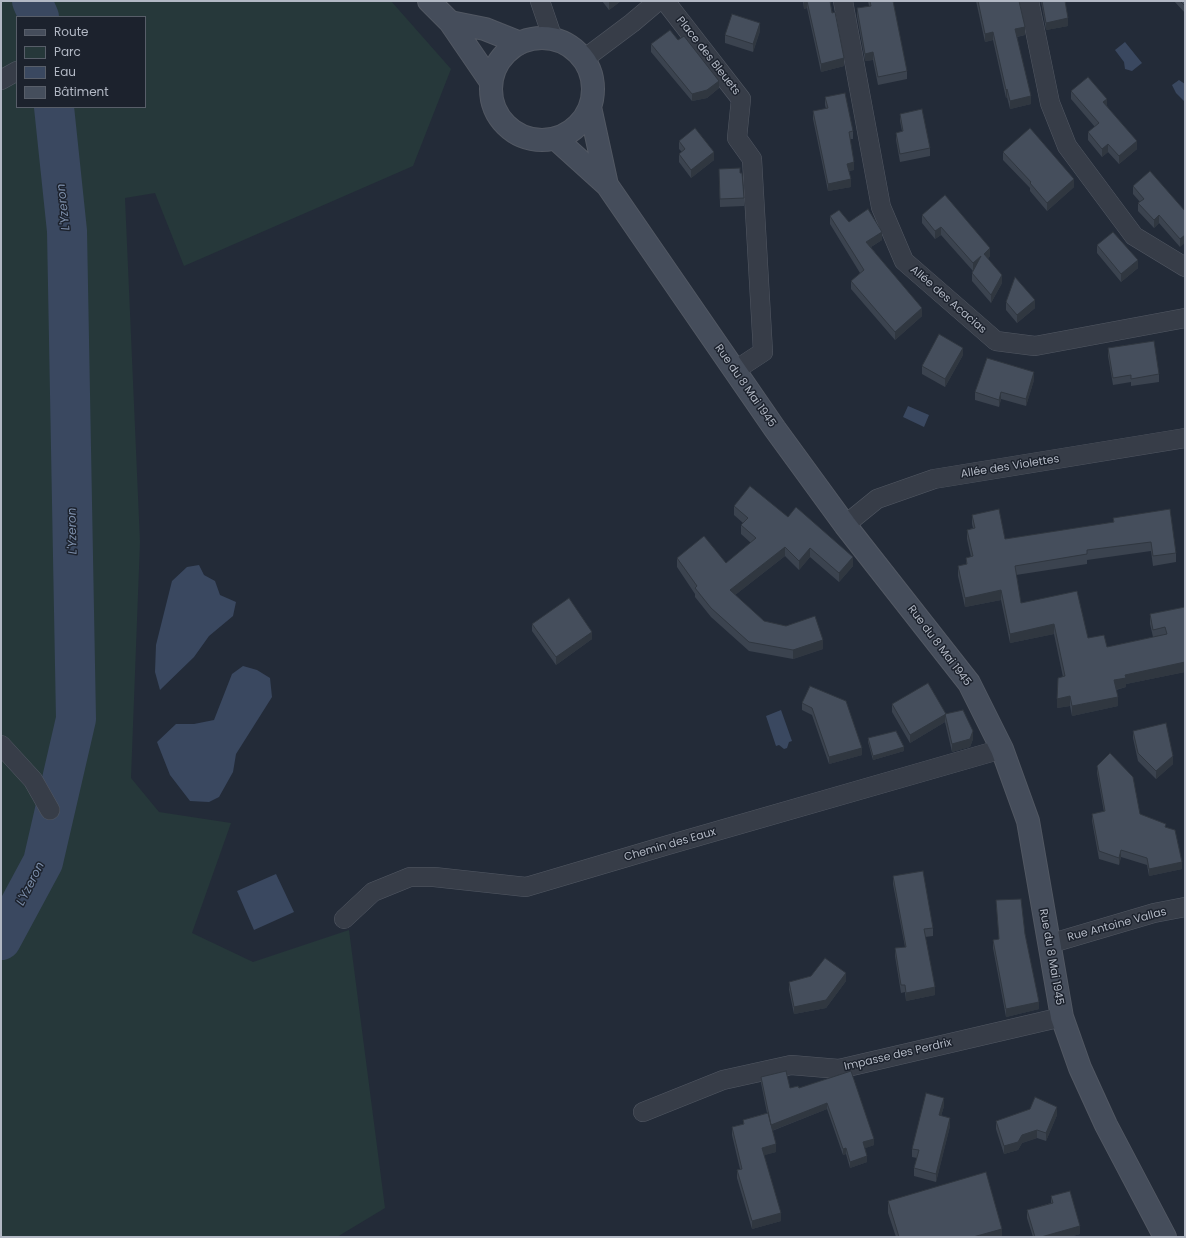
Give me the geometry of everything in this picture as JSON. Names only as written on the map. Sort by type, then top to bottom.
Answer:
[{"type":"main road","points":[[429,1],[450,22],[491,82]]},
{"type":"main road","points":[[450,22],[485,29],[520,43]]},
{"type":"main road","points":[[536,38],[553,39],[564,43],[584,59],[591,74],[594,91],[590,107],[582,122],[571,132],[556,139],[539,141],[528,138],[508,128],[495,110],[491,99],[491,82],[496,66],[506,52],[520,43],[536,38]]},
{"type":"main road","name":"Rue du 8 Mai 1945","points":[[590,107],[607,185]]},
{"type":"main road","name":"Rue du 8 Mai 1945","points":[[556,139],[607,185],[734,371],[845,525],[969,684],[1002,749],[1028,821],[1048,944],[1062,1017],[1080,1068],[1106,1126],[1165,1237]]},
{"type":"street","points":[[540,1],[553,39]]},
{"type":"street","points":[[584,59],[632,24],[658,1]]},
{"type":"street","name":"Place des Bleuets","points":[[665,1],[742,99],[737,138],[752,159],[763,352],[734,371]]},
{"type":"street","name":"Allée des Acacias","points":[[843,1],[881,208],[904,261],[996,341],[1035,346],[1185,318]]},
{"type":"street","points":[[1029,1],[1050,103],[1066,146],[1134,236],[1185,267]]},
{"type":"street","points":[[1,80],[16,72]]},
{"type":"street","name":"Allée des Violettes","points":[[845,525],[877,500],[934,479],[1185,438]]},
{"type":"street","points":[[1,745],[33,780],[50,810]]},
{"type":"street","name":"Chemin des Eaux","points":[[344,919],[374,892],[410,877],[434,877],[526,887],[1002,749]]},
{"type":"street","name":"Rue Antoine Vallas","points":[[1048,944],[1154,913],[1185,907]]},
{"type":"street","name":"Impasse des Perdrix","points":[[643,1112],[723,1080],[791,1065],[839,1069],[1062,1017]]},
{"type":"green space","points":[[1,1],[391,1],[451,69],[413,166],[184,266],[155,193],[125,198],[140,542],[131,778],[159,812],[231,823],[192,933],[253,962],[349,930],[385,1208],[337,1237],[1,1237]]},
{"type":"water","points":[[1125,42],[1142,63],[1132,71],[1125,69],[1124,62],[1115,50]]},
{"type":"water","points":[[1179,80],[1185,84],[1185,102],[1176,93],[1172,85]]},
{"type":"water","points":[[908,406],[929,415],[924,427],[903,417]]},
{"type":"water","points":[[199,565],[204,575],[215,581],[220,595],[236,602],[233,616],[209,636],[194,657],[160,690],[155,672],[156,645],[172,581],[187,567]]},
{"type":"water","points":[[243,666],[257,670],[270,678],[272,697],[236,754],[233,772],[219,797],[209,802],[190,801],[170,775],[157,742],[176,724],[194,724],[214,720],[232,674]]},
{"type":"water","points":[[781,710],[792,741],[789,742],[787,748],[784,749],[779,745],[776,746],[766,716]]},
{"type":"water","points":[[276,874],[294,912],[254,930],[237,891]]},
{"type":"building","points":[[807,1],[830,1],[832,13],[835,12],[844,58],[821,64]]},
{"type":"building","points":[[870,1],[893,1],[907,71],[878,77],[873,52],[865,54],[857,8],[871,6]]},
{"type":"building","points":[[978,1],[1019,1],[1025,27],[1015,29],[1031,96],[1010,101],[1007,89],[1006,90],[993,32],[985,34]]},
{"type":"building","points":[[1042,1],[1065,1],[1068,18],[1046,23]]},
{"type":"building","points":[[1180,1],[1185,1],[1185,6]]},
{"type":"building","points":[[732,14],[760,23],[753,44],[725,35]]},
{"type":"building","points":[[670,30],[678,40],[684,36],[719,81],[707,90],[692,94],[651,44]]},
{"type":"building","points":[[1088,77],[1107,99],[1103,102],[1137,141],[1119,156],[1108,144],[1102,149],[1088,132],[1099,123],[1071,91]]},
{"type":"building","points":[[845,93],[853,131],[849,132],[854,162],[847,164],[851,179],[828,184],[813,111],[828,108],[825,97]]},
{"type":"building","points":[[922,109],[930,148],[900,154],[896,133],[903,131],[900,114]]},
{"type":"building","points":[[695,128],[714,152],[691,170],[679,154],[685,149],[679,141]]},
{"type":"building","points":[[1030,128],[1074,179],[1047,203],[1030,183],[1031,182],[1003,152]]},
{"type":"building","points":[[740,168],[740,173],[742,173],[744,198],[720,199],[719,169]]},
{"type":"building","points":[[1150,171],[1185,211],[1185,235],[1180,239],[1159,215],[1154,220],[1138,203],[1144,199],[1133,186]]},
{"type":"building","points":[[945,195],[990,248],[984,254],[1002,275],[991,295],[972,273],[981,256],[973,263],[941,227],[935,231],[922,215]]},
{"type":"building","points":[[868,209],[882,232],[866,242],[922,308],[895,332],[851,281],[864,270],[830,216],[839,210],[849,222]]},
{"type":"building","points":[[1113,232],[1138,260],[1121,274],[1097,245]]},
{"type":"building","points":[[1015,277],[1035,300],[1017,315],[1006,302]]},
{"type":"building","points":[[939,334],[963,348],[945,379],[922,366]]},
{"type":"building","points":[[1154,341],[1159,374],[1131,379],[1131,375],[1113,378],[1108,348]]},
{"type":"building","points":[[987,358],[1034,372],[1026,399],[1001,392],[999,400],[975,392]]},
{"type":"building","points":[[750,486],[788,517],[796,507],[853,557],[839,573],[810,548],[799,561],[785,547],[730,590],[764,621],[786,626],[815,616],[823,640],[793,650],[749,642],[711,608],[695,588],[697,586],[677,558],[704,536],[726,563],[756,538],[741,525],[748,518],[734,506]]},
{"type":"building","points":[[999,509],[1005,539],[1114,522],[1113,518],[1170,509],[1176,553],[1153,556],[1151,542],[1087,550],[1087,554],[1015,566],[1021,603],[1077,591],[1088,638],[1104,635],[1107,647],[1167,634],[1165,627],[1153,630],[1150,614],[1185,607],[1185,662],[1125,675],[1126,678],[1114,680],[1118,697],[1072,706],[1070,696],[1057,699],[1058,678],[1065,676],[1054,624],[1010,634],[1001,590],[965,598],[958,566],[967,564],[966,558],[973,556],[967,530],[975,528],[972,515]]},
{"type":"building","points":[[569,598],[592,632],[556,657],[532,624]]},
{"type":"building","points":[[928,683],[946,714],[910,735],[892,704]]},
{"type":"building","points":[[810,686],[846,701],[862,748],[829,757],[812,708],[802,703]]},
{"type":"building","points":[[963,710],[973,731],[970,739],[952,744],[945,714]]},
{"type":"building","points":[[1166,723],[1173,756],[1156,771],[1138,753],[1133,731]]},
{"type":"building","points":[[896,731],[904,747],[873,756],[868,738]]},
{"type":"building","points":[[1110,753],[1133,777],[1140,814],[1166,824],[1165,827],[1175,830],[1182,862],[1149,869],[1147,858],[1121,850],[1119,858],[1099,851],[1092,814],[1105,811],[1097,766]]},
{"type":"building","points":[[923,871],[933,928],[924,929],[935,987],[906,993],[905,985],[901,985],[895,948],[906,947],[893,876]]},
{"type":"building","points":[[1021,899],[1025,934],[1039,1002],[1006,1009],[993,940],[999,939],[996,900]]},
{"type":"building","points":[[825,958],[846,973],[826,1000],[794,1007],[789,982],[811,976]]},
{"type":"building","points":[[786,1071],[790,1088],[798,1086],[799,1088],[851,1071],[874,1139],[863,1142],[867,1156],[850,1162],[846,1148],[843,1149],[827,1103],[771,1125],[761,1077]]},
{"type":"building","points":[[926,1093],[944,1098],[939,1115],[950,1118],[936,1174],[914,1168],[919,1150],[912,1149]]},
{"type":"building","points":[[1035,1097],[1057,1107],[1046,1133],[1037,1130],[1022,1135],[1018,1142],[1004,1146],[996,1121],[1030,1109]]},
{"type":"building","points":[[768,1113],[776,1144],[762,1148],[781,1213],[752,1221],[737,1170],[742,1169],[732,1127],[744,1124],[743,1120]]},
{"type":"building","points":[[986,1172],[1002,1229],[973,1237],[899,1237],[888,1201]]},
{"type":"building","points":[[1070,1191],[1080,1226],[1041,1237],[1035,1237],[1027,1210],[1053,1203],[1051,1196]]},
{"type":"waterway","name":"L'Yzeron","points":[[32,1],[39,16]]},
{"type":"waterway","name":"L'Yzeron","points":[[1,940],[43,862],[76,719],[67,231],[54,108]]}]
